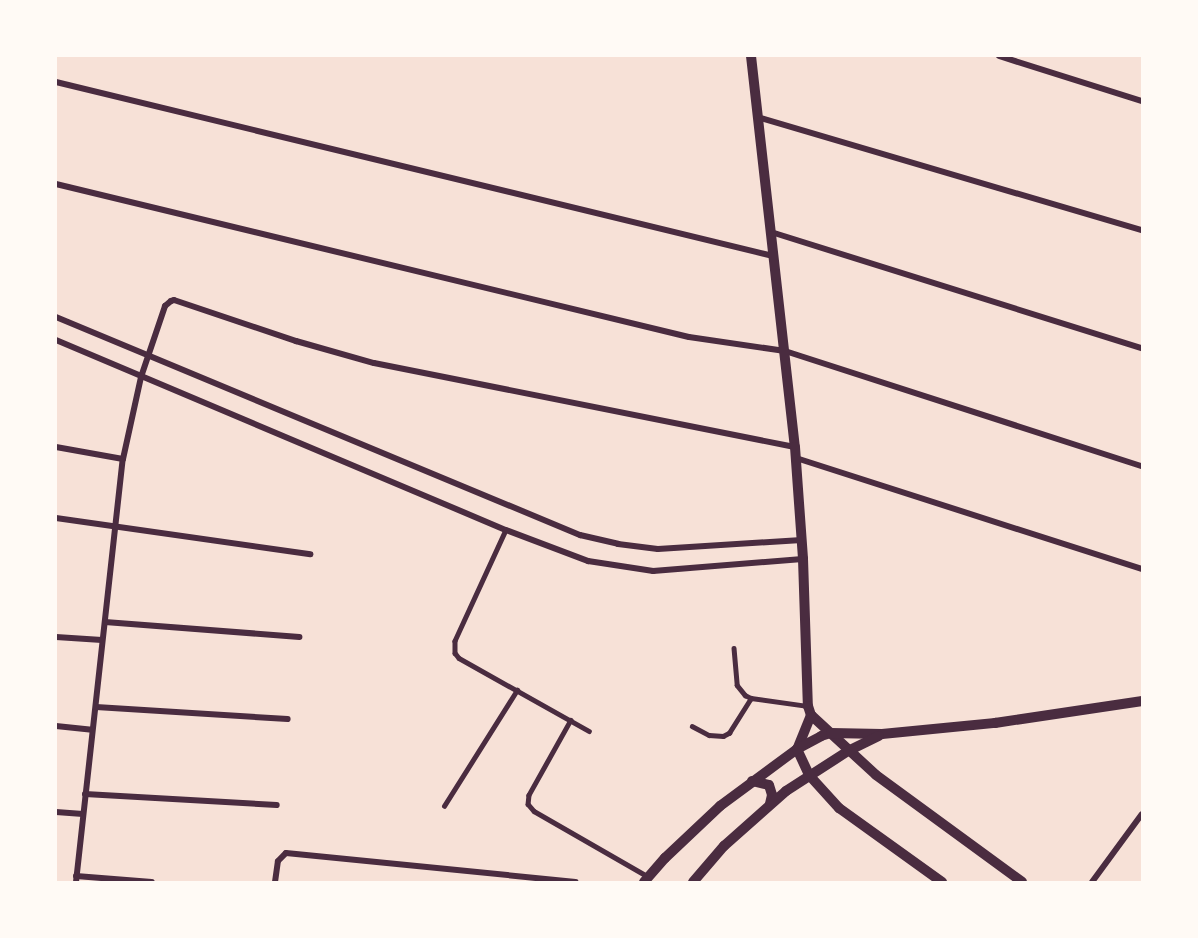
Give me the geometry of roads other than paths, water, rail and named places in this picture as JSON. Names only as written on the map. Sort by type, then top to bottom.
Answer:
[{"type":"street","points":[[752,56],[757,117],[785,351],[802,540],[810,710],[797,750],[808,775],[839,808],[942,882]]},
{"type":"street","points":[[999,56],[1143,101]]},
{"type":"street","points":[[56,82],[773,256]]},
{"type":"street","points":[[757,117],[1143,230]]},
{"type":"street","points":[[56,184],[689,337],[785,351],[1143,466]]},
{"type":"street","points":[[770,231],[1143,348]]},
{"type":"street","points":[[153,882],[76,879],[123,459],[147,357],[165,306],[174,300],[296,341],[374,363],[795,452],[1143,568]]},
{"type":"street","points":[[56,317],[147,357],[561,528],[599,540],[638,547],[678,549],[802,540]]},
{"type":"street","points":[[56,340],[506,530],[588,561],[631,570],[675,571],[803,559]]},
{"type":"street","points":[[56,447],[123,459]]},
{"type":"street","points":[[56,518],[310,554]]},
{"type":"street","points":[[105,622],[299,637]]},
{"type":"street","points":[[56,637],[102,640]]},
{"type":"street","points":[[646,880],[692,831],[752,780],[809,741],[831,733],[882,734],[1056,715],[1143,701]]},
{"type":"street","points":[[96,707],[288,719]]},
{"type":"street","points":[[810,710],[848,751],[876,775],[1022,882]]},
{"type":"street","points":[[56,726],[92,730]]},
{"type":"street","points":[[698,881],[724,846],[770,804],[808,775],[882,734]]},
{"type":"street","points":[[752,780],[769,785],[772,795],[770,804]]},
{"type":"street","points":[[85,794],[277,805]]},
{"type":"street","points":[[56,812],[83,814]]},
{"type":"street","points":[[1092,882],[1143,814]]},
{"type":"street","points":[[275,882],[278,861],[286,853],[576,882]]},
{"type":"lane","points":[[506,530],[454,647],[459,658],[589,731]]},
{"type":"lane","points":[[734,648],[737,685],[751,698],[810,710]]},
{"type":"lane","points":[[444,806],[517,690]]},
{"type":"lane","points":[[692,726],[709,735],[723,736],[729,733],[751,698]]},
{"type":"lane","points":[[571,720],[529,795],[528,804],[534,812],[646,880]]}]
